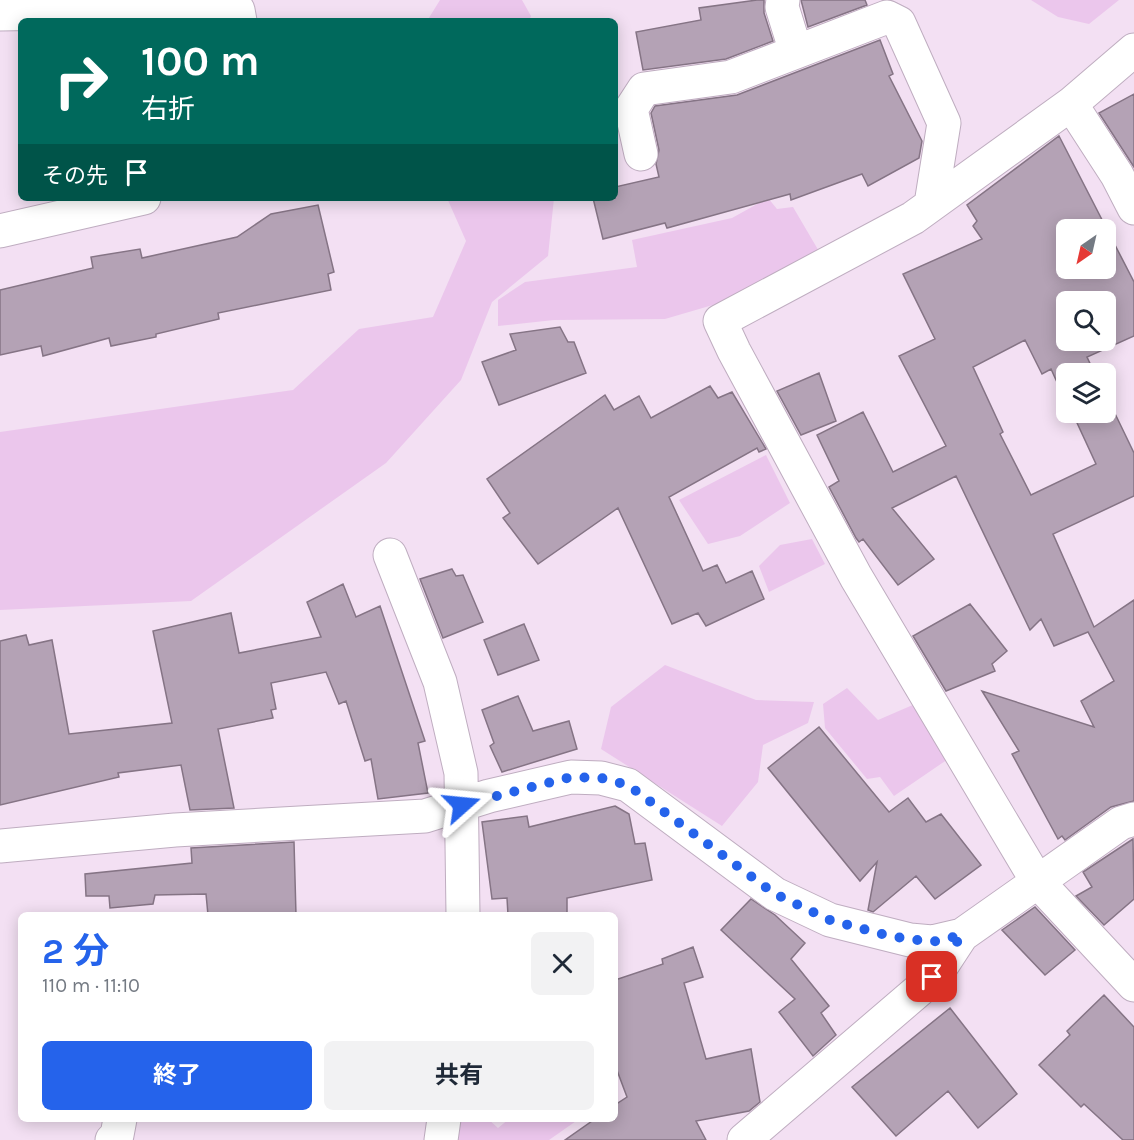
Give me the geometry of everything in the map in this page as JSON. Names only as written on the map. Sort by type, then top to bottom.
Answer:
[{"type":"street","points":[[783,0],[796,52]]},
{"type":"street","points":[[0,14],[238,10],[239,18]]},
{"type":"street","points":[[641,154],[631,109],[644,89],[731,77],[887,18],[899,23],[944,123],[931,204]]},
{"type":"street","points":[[1134,50],[1071,104],[913,218],[720,321],[856,577],[1037,881],[1134,985]]},
{"type":"street","points":[[1071,104],[1118,175],[1134,208]]},
{"type":"street","points":[[0,231],[131,201]]},
{"type":"street","points":[[390,555],[440,682],[461,773],[463,912]]},
{"type":"street","points":[[0,846],[175,830],[425,816],[571,777],[601,778],[628,785],[775,894],[830,920],[889,936],[921,941],[932,942],[962,935]]},
{"type":"street","points":[[744,1140],[780,1127],[932,977],[962,935],[1121,823],[1134,819]]},
{"type":"street","points":[[441,1140],[444,1122]]},
{"type":"shaded area","points":[[440,0],[522,0],[531,16],[530,18],[429,18]]},
{"type":"shaded area","points":[[1031,0],[1119,0],[1089,24],[1058,17]]},
{"type":"shaded area","points":[[768,198],[777,209],[793,207],[820,253],[747,295],[665,319],[554,320],[498,326],[498,300],[525,282],[637,267],[632,240],[732,218]]},
{"type":"shaded area","points":[[448,201],[554,201],[548,256],[492,302],[461,380],[386,463],[191,601],[0,610],[0,432],[293,390],[359,329],[433,317],[466,241]]},
{"type":"shaded area","points":[[766,455],[790,503],[740,536],[708,544],[679,500]]},
{"type":"shaded area","points":[[812,539],[825,564],[769,592],[759,566],[780,545]]},
{"type":"shaded area","points":[[665,665],[756,700],[814,702],[808,723],[763,745],[758,782],[722,826],[601,749],[611,707]]},
{"type":"shaded area","points":[[847,688],[878,720],[915,704],[951,757],[894,796],[880,777],[867,779],[825,728],[823,704]]},
{"type":"shaded area","points":[[458,1122],[491,1122],[498,1128],[505,1122],[575,1122],[549,1140],[455,1140]]},
{"type":"building","points":[[764,0],[764,13],[773,41],[726,59],[643,70],[636,32],[701,20],[699,8]]},
{"type":"building","points":[[801,0],[865,0],[867,5],[808,27]]},
{"type":"building","points":[[880,40],[893,74],[889,76],[922,141],[919,158],[868,186],[862,174],[791,200],[790,194],[667,228],[665,223],[603,239],[594,201],[618,201],[618,186],[659,177],[656,164],[659,150],[651,113],[655,106],[737,95]]},
{"type":"building","points":[[1134,94],[1134,167],[1099,113]]},
{"type":"building","points":[[1059,136],[1102,219],[1056,219],[1056,279],[1116,279],[1116,247],[1134,282],[1134,336],[1116,344],[1116,291],[1056,291],[1056,351],[1100,351],[1087,357],[1090,363],[1056,363],[1056,380],[1051,369],[1042,374],[1025,340],[973,367],[1003,432],[1000,434],[1031,495],[1096,464],[1077,423],[1116,423],[1116,416],[1134,453],[1134,496],[1053,534],[1094,627],[1134,600],[1134,801],[1111,807],[1065,840],[1062,836],[1058,839],[1012,754],[1019,751],[982,691],[1094,727],[1081,701],[1114,681],[1088,632],[1054,646],[1041,619],[1030,630],[956,476],[892,508],[934,559],[898,585],[863,539],[859,542],[856,538],[829,487],[839,481],[817,435],[863,412],[893,472],[946,446],[899,356],[935,339],[903,274],[982,239],[973,226],[977,221],[967,205]]},
{"type":"building","points":[[318,205],[334,272],[328,274],[331,290],[218,313],[219,319],[156,334],[156,337],[111,346],[109,338],[43,356],[41,346],[0,355],[0,290],[93,268],[91,257],[140,249],[142,258],[237,237],[271,214]]},
{"type":"building","points":[[560,327],[568,342],[574,342],[586,373],[499,405],[482,362],[516,350],[510,334]]},
{"type":"building","points":[[819,373],[836,421],[801,435],[777,391]]},
{"type":"building","points":[[710,386],[718,398],[732,392],[766,449],[759,452],[757,448],[669,497],[703,571],[717,565],[726,583],[752,571],[764,599],[706,626],[698,613],[672,624],[618,508],[538,564],[503,518],[510,513],[487,479],[605,395],[614,410],[639,396],[651,418]]},
{"type":"building","points":[[452,569],[456,576],[463,575],[483,622],[443,638],[420,579]]},
{"type":"building","points":[[343,584],[356,617],[380,606],[425,741],[418,743],[428,793],[378,799],[371,759],[365,761],[346,701],[339,704],[326,672],[271,683],[276,709],[271,710],[273,718],[218,729],[234,808],[190,810],[181,765],[118,773],[119,777],[0,805],[0,641],[26,635],[29,645],[52,640],[69,734],[172,723],[153,631],[231,613],[239,653],[321,637],[307,602]]},
{"type":"building","points":[[970,604],[1007,651],[992,664],[995,671],[946,691],[913,636]]},
{"type":"building","points":[[524,624],[539,660],[498,675],[484,640]]},
{"type":"building","points":[[518,696],[533,731],[569,721],[577,749],[502,772],[490,746],[494,743],[482,710]]},
{"type":"building","points":[[819,727],[889,812],[908,798],[926,822],[941,814],[981,865],[935,899],[916,876],[873,912],[868,910],[877,862],[860,881],[768,768]]},
{"type":"building","points":[[615,806],[629,814],[635,844],[645,843],[652,880],[567,898],[567,912],[508,912],[507,898],[492,899],[482,822],[527,816],[529,827]]},
{"type":"building","points":[[1133,839],[1134,899],[1104,925],[1076,896],[1092,887],[1083,872]]},
{"type":"building","points":[[294,842],[296,912],[208,912],[206,894],[155,895],[153,904],[110,908],[109,896],[86,896],[85,874],[192,863],[191,848]]},
{"type":"building","points":[[751,899],[775,915],[805,943],[791,959],[829,1006],[821,1013],[836,1035],[813,1056],[779,1012],[795,999],[721,930]]},
{"type":"building","points":[[1035,907],[1075,950],[1045,975],[1002,930]]},
{"type":"building","points":[[693,947],[703,977],[684,983],[706,1059],[751,1049],[760,1102],[749,1111],[696,1121],[706,1140],[565,1140],[591,1122],[618,1122],[618,1103],[627,1097],[618,1073],[618,979],[663,964],[662,959]]},
{"type":"building","points":[[1104,995],[1134,1027],[1134,1140],[1123,1140],[1084,1104],[1081,1107],[1039,1065],[1070,1035],[1067,1031]]},
{"type":"building","points":[[950,1008],[1017,1094],[978,1128],[948,1091],[896,1136],[852,1087]]},
{"type":"route","points":[[462,805],[489,796],[571,777],[601,778],[628,785],[775,894],[830,920],[910,940],[932,942],[962,935],[932,977]]}]
